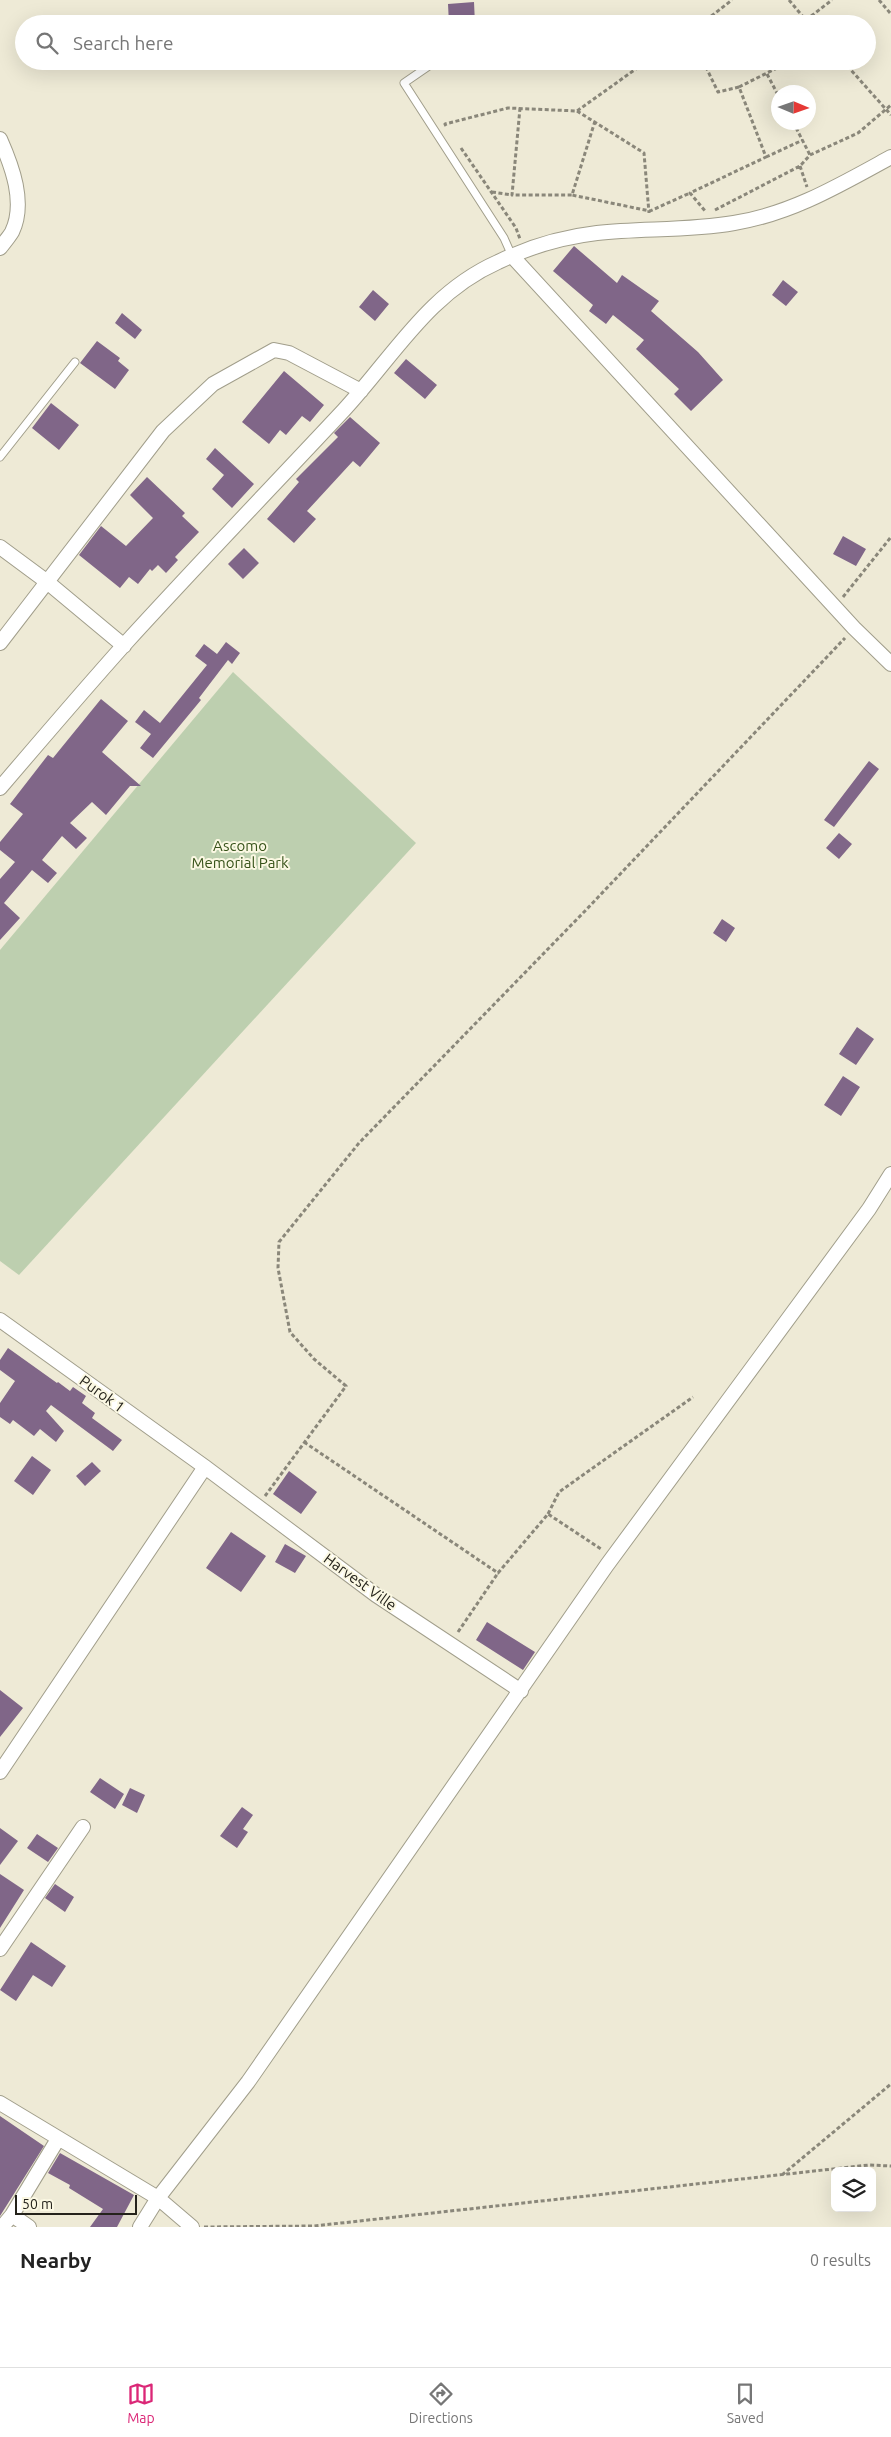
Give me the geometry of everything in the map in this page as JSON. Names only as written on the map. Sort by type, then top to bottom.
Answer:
[{"type":"street","points":[[0,139],[17,192],[16,212],[12,231],[0,248]]},
{"type":"street","points":[[0,788],[124,646],[361,392],[430,308],[456,285],[480,270],[539,245],[595,233],[712,226],[759,218],[797,207],[891,158]]},
{"type":"street","points":[[512,256],[854,628],[891,664]]},
{"type":"street","points":[[0,643],[162,431],[214,384],[256,358],[274,350],[289,353],[361,392]]},
{"type":"street","points":[[0,547],[46,581],[124,646]]},
{"type":"street","points":[[140,2227],[158,2198],[248,2082],[614,1557],[869,1209],[891,1174]]},
{"type":"street","name":"Purok 1","points":[[0,1320],[205,1467]]},
{"type":"street","points":[[0,1772],[205,1467]]},
{"type":"street","name":"Harvest Ville","points":[[205,1467],[376,1595],[521,1691]]},
{"type":"street","points":[[0,1949],[83,1827]]},
{"type":"street","points":[[0,2103],[58,2140],[158,2198],[191,2227]]},
{"type":"street","points":[[2,2227],[12,2215],[58,2140]]},
{"type":"street","points":[[12,2215],[29,2227]]},
{"type":"lane","points":[[423,70],[404,84],[504,238],[512,256]]},
{"type":"lane","points":[[0,457],[75,362]]},
{"type":"path","points":[[713,15],[732,0]]},
{"type":"path","points":[[789,0],[802,15]]},
{"type":"path","points":[[812,15],[832,0]]},
{"type":"path","points":[[879,0],[891,14]]},
{"type":"path","points":[[577,111],[634,70]]},
{"type":"path","points":[[707,70],[718,92],[739,87],[774,70]]},
{"type":"path","points":[[851,70],[891,115]]},
{"type":"path","points":[[767,74],[773,85]]},
{"type":"path","points":[[739,87],[766,157]]},
{"type":"path","points":[[690,193],[707,214],[800,166],[810,154],[858,133],[891,105]]},
{"type":"path","points":[[450,132],[445,124],[508,108],[577,111],[644,153],[650,211],[648,218]]},
{"type":"path","points":[[512,195],[520,108]]},
{"type":"path","points":[[572,195],[595,121]]},
{"type":"path","points":[[798,130],[810,154]]},
{"type":"path","points":[[492,192],[512,195],[572,195],[650,211],[803,140]]},
{"type":"path","points":[[461,147],[516,228],[520,242]]},
{"type":"path","points":[[800,166],[808,188]]},
{"type":"path","points":[[835,607],[891,537]]},
{"type":"path","points":[[258,1506],[346,1386],[314,1359],[290,1332],[278,1268],[279,1242],[358,1142],[584,912],[854,628]]},
{"type":"path","points":[[449,1644],[498,1572],[548,1514],[559,1492],[694,1397]]},
{"type":"path","points":[[304,1442],[498,1572]]},
{"type":"path","points":[[548,1514],[614,1557]]},
{"type":"path","points":[[782,2175],[891,2084]]},
{"type":"path","points":[[191,2227],[314,2226],[869,2165],[891,2166]]},
{"type":"green space","name":"Ascomo Memorial Park","points":[[233,672],[416,843],[19,1275],[0,1261],[0,950]]},
{"type":"building","points":[[474,2],[475,15],[449,15],[448,4]]},
{"type":"building","points":[[574,246],[617,283],[622,275],[659,301],[651,311],[698,352],[723,380],[691,411],[674,394],[679,389],[636,349],[644,340],[613,315],[606,324],[589,311],[593,305],[553,271]]},
{"type":"building","points":[[783,280],[798,292],[786,306],[772,295]]},
{"type":"building","points":[[373,290],[389,304],[375,321],[359,307]]},
{"type":"building","points":[[122,313],[142,330],[135,339],[115,323]]},
{"type":"building","points":[[97,341],[120,358],[118,361],[129,370],[115,389],[80,363]]},
{"type":"building","points":[[406,359],[437,385],[425,399],[394,373]]},
{"type":"building","points":[[284,371],[324,405],[310,422],[302,416],[286,435],[280,430],[269,444],[242,422]]},
{"type":"building","points":[[51,403],[79,425],[59,450],[32,428]]},
{"type":"building","points":[[350,417],[380,443],[360,467],[353,461],[307,511],[316,519],[294,543],[267,519],[299,482],[296,479],[338,437],[334,433]]},
{"type":"building","points":[[215,448],[254,484],[232,508],[212,489],[224,475],[206,459]]},
{"type":"building","points":[[147,477],[185,513],[182,516],[199,532],[175,557],[178,560],[166,573],[158,565],[152,571],[150,569],[138,584],[129,577],[120,588],[79,555],[101,526],[126,546],[153,518],[130,495]]},
{"type":"building","points":[[843,536],[866,549],[856,566],[833,554]]},
{"type":"building","points":[[244,548],[259,563],[243,579],[228,564]]},
{"type":"building","points":[[226,642],[240,653],[232,664],[228,660],[199,698],[201,700],[153,758],[140,748],[151,734],[135,722],[144,710],[160,723],[207,665],[195,656],[204,644],[217,654]]},
{"type":"building","points":[[101,699],[128,721],[102,752],[141,786],[130,786],[106,815],[92,802],[70,823],[87,838],[76,849],[62,836],[42,860],[57,873],[48,883],[32,870],[4,903],[20,918],[0,940],[0,879],[15,862],[0,850],[0,842],[23,814],[10,804],[48,755],[53,758]]},
{"type":"building","points":[[869,761],[879,769],[834,827],[824,820]]},
{"type":"building","points":[[839,833],[852,844],[839,859],[826,848]]},
{"type":"building","points":[[722,919],[735,928],[726,942],[713,933]]},
{"type":"building","points":[[857,1027],[874,1039],[856,1065],[839,1054]]},
{"type":"building","points":[[843,1076],[860,1087],[841,1116],[824,1105]]},
{"type":"building","points":[[8,1348],[70,1391],[73,1387],[86,1396],[82,1403],[95,1413],[92,1418],[122,1440],[113,1451],[51,1405],[46,1411],[64,1431],[56,1442],[40,1429],[34,1436],[13,1420],[10,1424],[0,1417],[0,1403],[15,1381],[0,1370],[0,1360]]},
{"type":"building","points":[[32,1456],[51,1470],[33,1495],[14,1481]]},
{"type":"building","points":[[92,1462],[101,1471],[85,1486],[76,1476]]},
{"type":"building","points":[[289,1471],[317,1492],[301,1514],[273,1494]]},
{"type":"building","points":[[231,1532],[266,1556],[241,1592],[206,1568]]},
{"type":"building","points":[[285,1544],[306,1556],[295,1573],[275,1562]]},
{"type":"building","points":[[487,1622],[535,1652],[523,1670],[476,1640]]},
{"type":"building","points":[[0,1690],[23,1708],[0,1737]]},
{"type":"building","points":[[100,1778],[124,1794],[115,1809],[90,1792]]},
{"type":"building","points":[[130,1788],[145,1795],[137,1813],[122,1805]]},
{"type":"building","points":[[242,1807],[253,1815],[243,1829],[248,1832],[237,1848],[220,1836]]},
{"type":"building","points":[[0,1828],[18,1841],[0,1865]]},
{"type":"building","points":[[37,1834],[58,1848],[48,1862],[27,1848]]},
{"type":"building","points":[[0,1874],[24,1890],[0,1928]]},
{"type":"building","points":[[55,1884],[74,1897],[65,1912],[45,1898]]},
{"type":"building","points":[[31,1942],[66,1966],[52,1987],[33,1975],[16,2001],[0,1990]]},
{"type":"building","points":[[0,2116],[44,2146],[0,2216]]},
{"type":"building","points":[[60,2153],[134,2195],[117,2227],[90,2227],[103,2209],[69,2188],[70,2185],[48,2173]]}]
